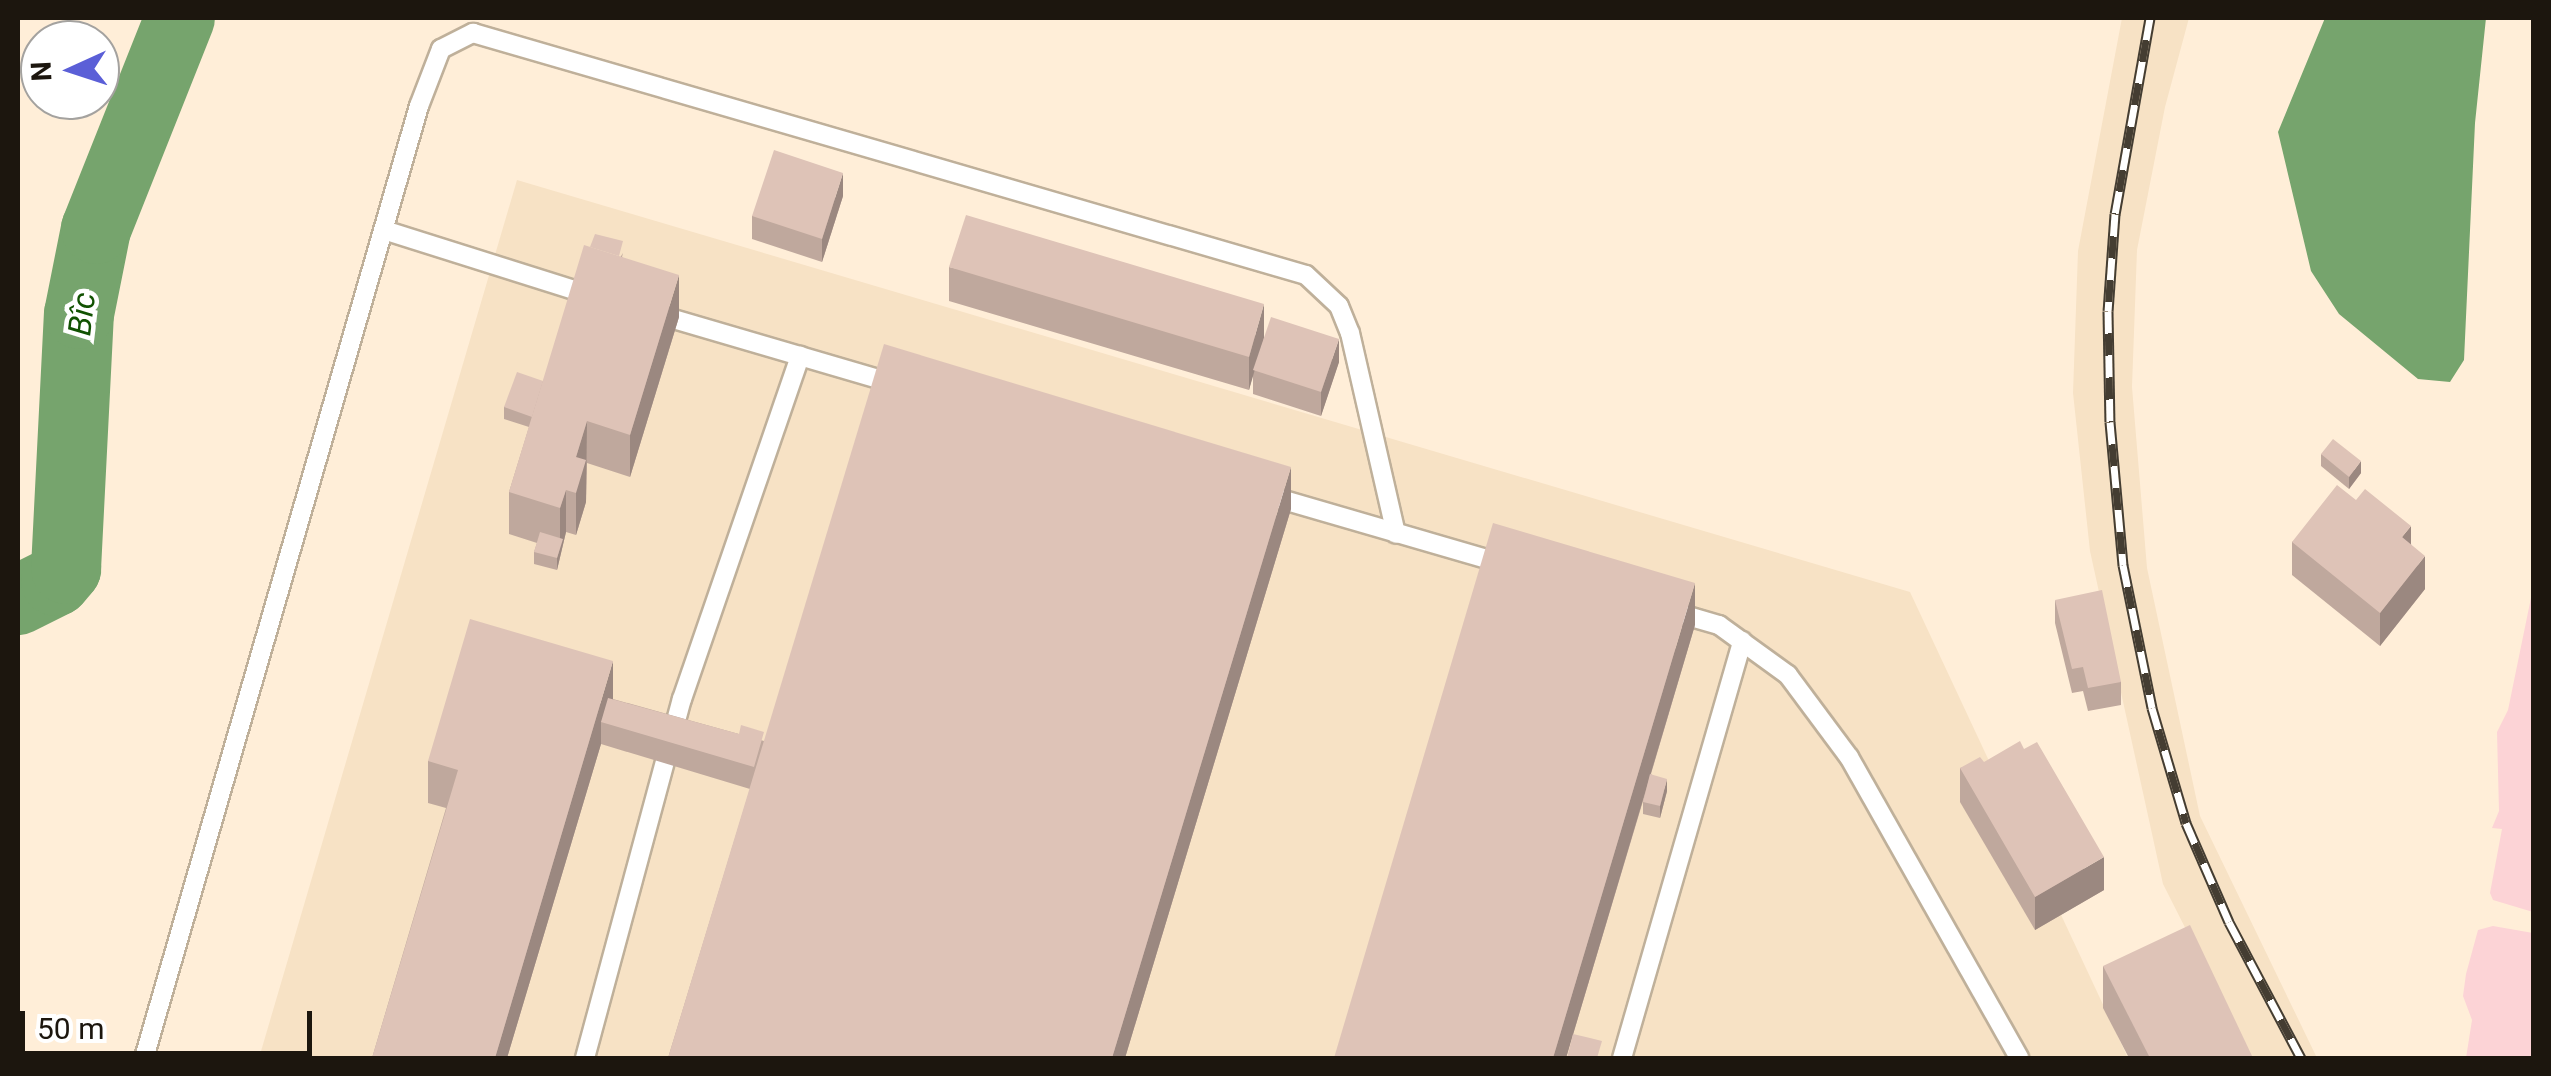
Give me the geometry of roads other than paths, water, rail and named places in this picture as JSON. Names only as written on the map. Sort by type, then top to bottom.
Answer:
[{"type":"lane","points":[[144,1058],[419,106],[441,49],[473,33],[1306,275],[1338,306],[1350,333],[1396,534]]},
{"type":"lane","points":[[384,230],[912,390]]},
{"type":"lane","points":[[585,1058],[682,698],[800,356]]},
{"type":"lane","points":[[1247,490],[1529,571]]},
{"type":"lane","points":[[1662,609],[1719,625],[1788,675],[1849,757],[2018,1058]]},
{"type":"lane","points":[[1622,1058],[1742,641]]},
{"type":"waterway","name":"Bîc","points":[[18,600],[56,581],[66,569],[79,314],[96,229],[180,18]]},
{"type":"railway","points":[[2150,18],[2115,214],[2108,311],[2110,422],[2123,565],[2152,708],[2186,823],[2229,922],[2301,1058]]}]
